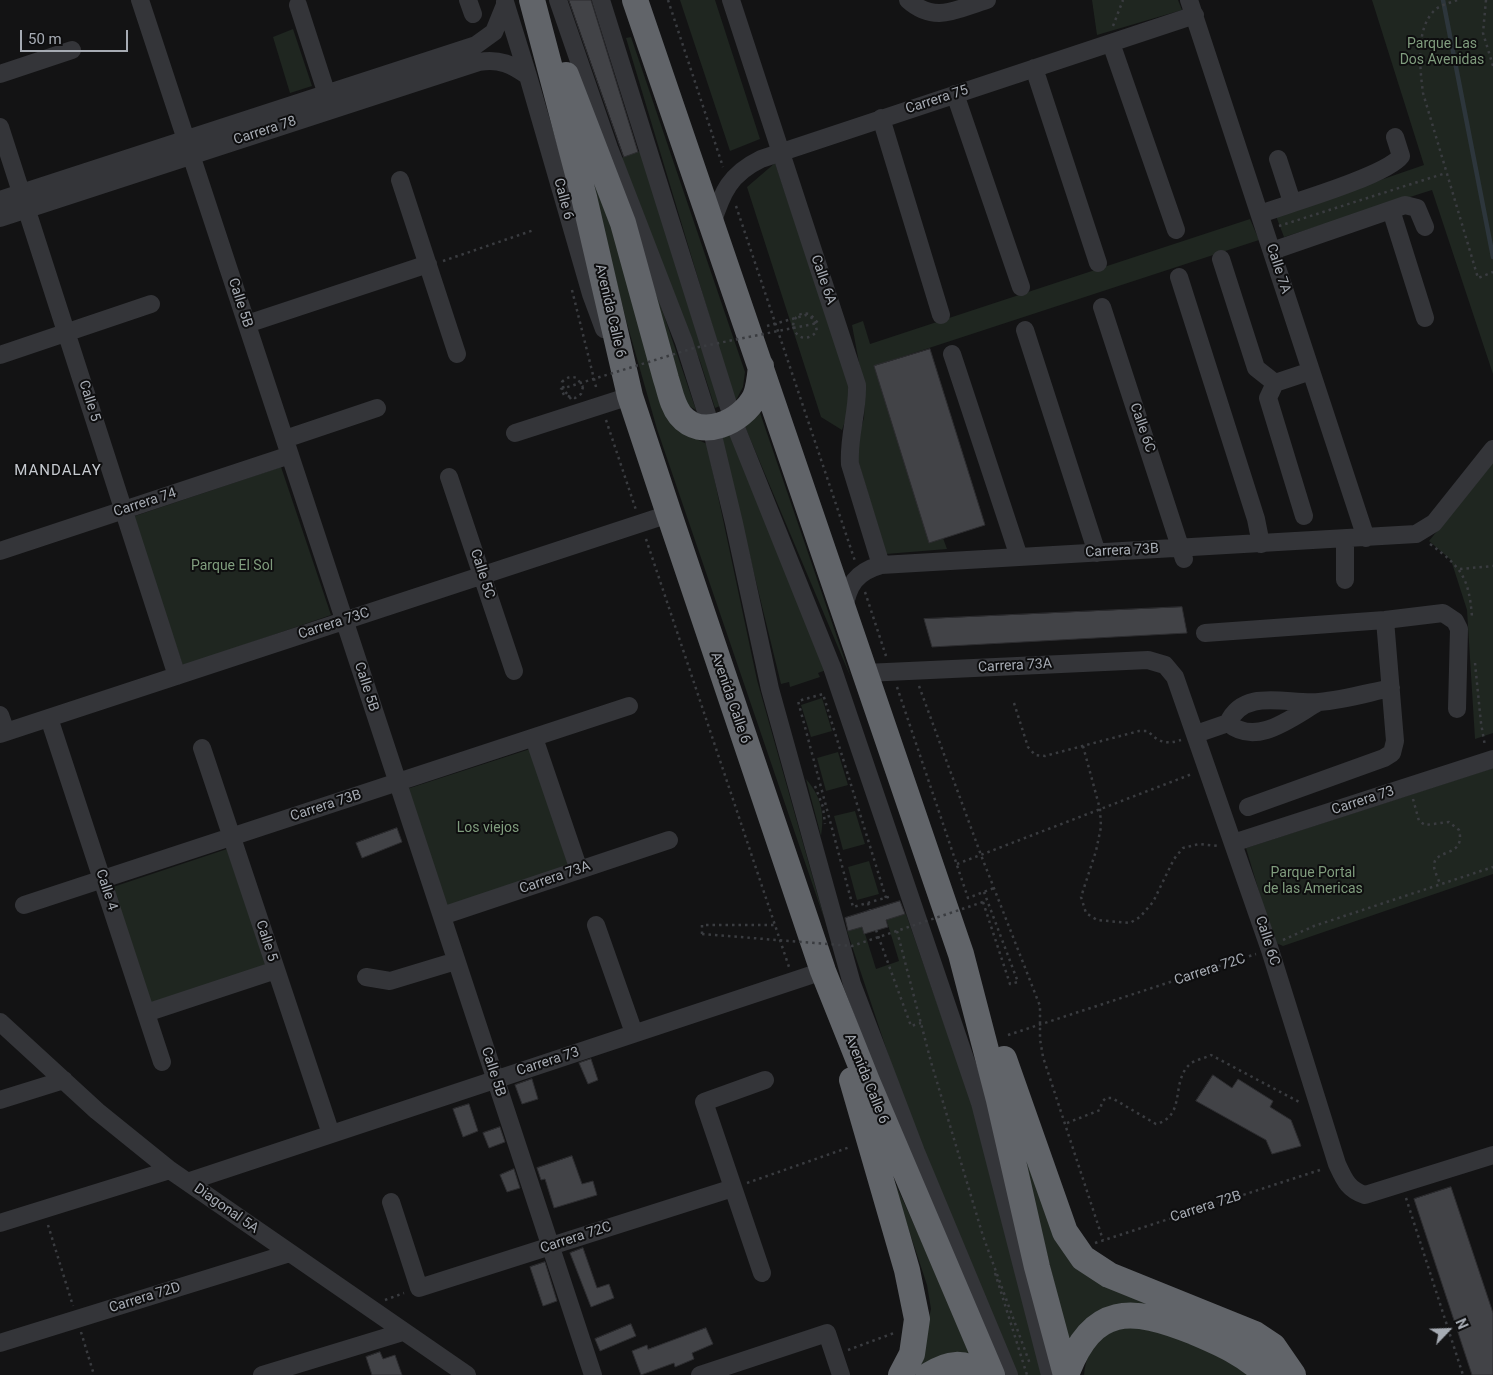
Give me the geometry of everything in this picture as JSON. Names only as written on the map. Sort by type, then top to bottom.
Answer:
[{"type":"highway","name":"Avenida Calle 6","points":[[532,0],[584,197],[630,396],[669,514],[823,971],[867,1081],[992,1375]]},
{"type":"highway","points":[[536,0],[623,223],[674,405],[681,416],[690,424],[700,427],[722,424],[743,413],[756,396],[761,366]]},
{"type":"highway","points":[[635,0],[961,954],[997,1039],[1050,1194],[1065,1232],[1075,1249],[1091,1264],[1109,1275],[1255,1334],[1273,1346],[1293,1375]]},
{"type":"highway","points":[[961,954],[999,1100],[1051,1324],[1066,1375]]},
{"type":"highway","points":[[823,971],[867,1141],[907,1270],[917,1319],[912,1354],[901,1375]]},
{"type":"highway","points":[[1066,1375],[1080,1343],[1094,1329],[1106,1321],[1123,1314],[1142,1315],[1167,1321],[1204,1336],[1242,1355],[1266,1375]]},
{"type":"highway","points":[[929,1375],[950,1365],[962,1364],[973,1368],[982,1375]]},
{"type":"street","name":"Calle 5B","points":[[140,0],[593,1375]]},
{"type":"street","points":[[558,0],[609,148],[684,342],[832,667],[980,1103],[1050,1375]]},
{"type":"street","points":[[601,0],[722,424],[734,523],[770,689],[852,984],[916,1152],[1009,1375]]},
{"type":"street","name":"Calle 6A","points":[[731,0],[857,385],[858,403],[849,446],[850,464],[880,565]]},
{"type":"street","points":[[908,0],[919,10],[940,15],[987,0]]},
{"type":"street","name":"Carrera 78","points":[[329,102],[476,45],[494,32],[505,2]]},
{"type":"street","name":"Calle 6","points":[[505,2],[591,294],[630,396]]},
{"type":"street","points":[[298,5],[329,102]]},
{"type":"street","name":"Carrera 75","points":[[712,224],[718,204],[729,184],[746,166],[780,152],[1111,43],[1192,8]]},
{"type":"street","name":"Calle 7A","points":[[1192,8],[1366,538]]},
{"type":"street","points":[[1111,43],[1176,230]]},
{"type":"street","points":[[0,74],[72,50]]},
{"type":"street","name":"Carrera 78","points":[[0,218],[24,201],[329,102],[488,60],[513,65],[528,76]]},
{"type":"street","points":[[1034,68],[1098,263]]},
{"type":"street","points":[[955,94],[1021,287]]},
{"type":"street","points":[[881,118],[941,316]]},
{"type":"street","name":"Calle 5","points":[[0,127],[177,676]]},
{"type":"street","points":[[1260,214],[1377,172],[1396,162],[1400,156],[1395,137]]},
{"type":"street","points":[[1278,159],[1292,202]]},
{"type":"street","points":[[400,180],[457,354]]},
{"type":"street","name":"Carrera 78","points":[[0,200],[24,201]]},
{"type":"street","points":[[1272,251],[1404,205],[1417,208],[1425,228]]},
{"type":"street","points":[[1391,210],[1425,318]]},
{"type":"street","points":[[1221,258],[1256,368],[1276,384]]},
{"type":"street","points":[[246,324],[428,264]]},
{"type":"street","points":[[1179,277],[1256,519],[1261,544]]},
{"type":"street","points":[[0,355],[152,304]]},
{"type":"street","name":"Calle 6C","points":[[1102,307],[1193,554]]},
{"type":"street","points":[[1025,330],[1097,553]]},
{"type":"street","points":[[952,354],[1018,557]]},
{"type":"street","points":[[1304,516],[1268,398],[1276,384],[1311,371]]},
{"type":"street","points":[[515,433],[630,396]]},
{"type":"street","name":"Carrera 74","points":[[0,551],[124,510],[288,447],[377,408]]},
{"type":"street","name":"Carrera 73B","points":[[860,574],[880,565],[1018,557],[1042,562],[1097,553],[1193,554],[1261,544],[1416,534],[1425,530],[1443,512],[1493,449]]},
{"type":"street","name":"Calle 5C","points":[[449,477],[514,672]]},
{"type":"street","name":"Carrera 73C","points":[[3,733],[669,514]]},
{"type":"street","points":[[1345,539],[1345,580]]},
{"type":"street","points":[[844,610],[847,592],[860,574]]},
{"type":"street","points":[[1205,633],[1385,620],[1443,613],[1455,621],[1459,629],[1457,709]]},
{"type":"street","points":[[1248,808],[1384,758],[1392,753],[1395,741],[1385,620]]},
{"type":"street","name":"Carrera 73A","points":[[865,673],[1148,660],[1165,665]]},
{"type":"street","name":"Calle 6C","points":[[1165,665],[1175,677],[1208,768],[1270,950],[1337,1164],[1353,1191],[1365,1195],[1402,1185]]},
{"type":"street","points":[[1196,734],[1228,723],[1232,713],[1242,706],[1255,701],[1318,702],[1391,688]]},
{"type":"street","points":[[1228,723],[1238,731],[1252,734],[1268,729],[1318,702]]},
{"type":"street","name":"Carrera 73B","points":[[24,905],[629,706]]},
{"type":"street","points":[[0,715],[3,733]]},
{"type":"street","name":"Calle 4","points":[[49,718],[162,1062]]},
{"type":"street","points":[[534,738],[579,870]]},
{"type":"street","name":"Calle 5","points":[[202,748],[331,1134]]},
{"type":"street","name":"Carrera 73","points":[[1233,843],[1493,759]]},
{"type":"street","name":"Carrera 73A","points":[[442,916],[668,840]]},
{"type":"street","points":[[596,925],[634,1033]]},
{"type":"street","points":[[366,977],[390,982],[456,961]]},
{"type":"street","points":[[146,1014],[276,970]]},
{"type":"street","name":"Carrera 73","points":[[187,1182],[823,971]]},
{"type":"street","name":"Diagonal 5A","points":[[0,1022],[97,1111],[170,1170],[467,1375]]},
{"type":"street","points":[[0,1100],[64,1080]]},
{"type":"street","points":[[762,1273],[704,1102],[765,1080]]},
{"type":"street","points":[[1402,1185],[1493,1155]]},
{"type":"street","points":[[0,1222],[170,1170]]},
{"type":"street","name":"Carrera 72C","points":[[419,1288],[733,1188]]},
{"type":"street","points":[[392,1202],[419,1288]]},
{"type":"street","name":"Carrera 72D","points":[[0,1343],[290,1253]]},
{"type":"street","points":[[262,1375],[403,1332]]},
{"type":"street","points":[[700,1375],[827,1333],[841,1375]]},
{"type":"path","points":[[668,0],[968,898],[994,888]]},
{"type":"path","points":[[1111,43],[1114,21],[1123,0]]},
{"type":"path","points":[[1457,0],[1436,9],[1425,28],[1422,44],[1423,92],[1478,278],[1491,273]]},
{"type":"path","points":[[1486,0],[1483,33],[1493,66]]},
{"type":"path","points":[[1489,52],[1493,50]]},
{"type":"path","points":[[1266,231],[1446,173]]},
{"type":"path","points":[[428,264],[441,262],[534,230]]},
{"type":"path","points":[[569,395],[564,390],[562,385],[568,377],[577,378],[580,380],[582,384],[582,390],[575,398],[564,395],[561,389],[570,386],[580,383],[590,380],[609,374],[618,372],[694,348],[774,331],[782,330],[791,328],[800,326],[809,325],[818,323],[810,314],[802,313],[795,318],[793,326],[793,330],[799,336],[811,337],[817,327],[816,322],[810,316],[800,316],[775,324],[749,332]]},
{"type":"path","points":[[1460,569],[1493,566]]},
{"type":"path","points":[[914,671],[981,855],[1040,1006],[1040,1039],[1043,1057],[1067,1123],[1104,1240]]},
{"type":"path","points":[[886,898],[823,694],[796,702],[851,908],[886,898],[892,896]]},
{"type":"path","points":[[1014,703],[1028,747],[1035,754],[1046,756],[1139,731],[1148,731],[1157,741],[1170,743],[1196,734]]},
{"type":"path","points":[[1082,746],[1100,809],[1101,827],[1096,851],[1081,897],[1086,913],[1097,920],[1130,923],[1140,918],[1153,902],[1174,859],[1183,848],[1199,844],[1217,846],[1233,843]]},
{"type":"path","points":[[957,864],[1208,768]]},
{"type":"path","points":[[813,783],[823,807],[825,829]]},
{"type":"path","points":[[1409,786],[1419,821],[1425,825],[1449,822],[1459,830],[1460,843],[1456,848],[1438,856],[1434,861],[1440,884]]},
{"type":"path","name":"Carrera 72C","points":[[1008,1035],[1270,950],[1285,938],[1314,926],[1493,867]]},
{"type":"path","points":[[775,925],[702,925],[702,934],[852,946],[983,902],[1010,984],[1018,982],[984,892]]},
{"type":"path","points":[[868,903],[870,910]]},
{"type":"path","points":[[876,930],[887,965],[912,1026],[921,1022]]},
{"type":"path","points":[[897,931],[931,1062],[1027,1375]]},
{"type":"path","points":[[1067,1123],[1100,1110],[1102,1102],[1106,1098],[1112,1098],[1156,1124],[1167,1121],[1173,1114],[1182,1074],[1191,1062],[1211,1055],[1320,1113]]},
{"type":"path","points":[[733,1188],[867,1141]]},
{"type":"path","name":"Carrera 72B","points":[[1075,1249],[1337,1164]]},
{"type":"path","points":[[1402,1185],[1463,1375]]},
{"type":"path","points":[[43,1209],[94,1375]]},
{"type":"path","points":[[983,1236],[1030,1366]]},
{"type":"path","points":[[367,1307],[419,1288]]},
{"type":"path","points":[[834,1355],[898,1331]]},
{"type":"green space","points":[[680,0],[715,0],[760,139],[730,151]]},
{"type":"green space","points":[[1092,0],[1178,0],[1182,10],[1097,35]]},
{"type":"green space","name":"Parque Las Dos Avenidas","points":[[1372,0],[1493,0],[1493,374],[1432,190],[1284,237],[1276,216],[1424,165]]},
{"type":"green space","points":[[293,29],[312,86],[290,93],[273,37]]},
{"type":"green space","points":[[631,37],[745,372],[743,387],[735,402],[626,38]]},
{"type":"green space","points":[[576,117],[686,434],[707,444],[757,680],[825,921],[657,429],[626,320]]},
{"type":"green space","points":[[643,150],[720,406],[715,408],[700,361],[618,159]]},
{"type":"green space","points":[[775,163],[846,370],[849,400],[842,430],[821,417],[747,187]]},
{"type":"green space","points":[[1250,219],[1259,240],[874,366],[929,542],[943,538],[947,549],[886,554],[858,460],[858,438],[864,418],[865,395],[852,325],[863,321],[870,344]]},
{"type":"green space","points":[[651,277],[696,410],[685,404]]},
{"type":"green space","points":[[758,407],[851,678],[743,422]]},
{"type":"green space","points":[[731,434],[826,670],[818,673],[820,677],[790,687],[789,682],[781,684],[721,438]]},
{"type":"green space","points":[[1493,462],[1493,733],[1475,739],[1467,610],[1451,560],[1429,541]]},
{"type":"green space","name":"Parque El Sol","points":[[281,467],[331,615],[183,666],[132,517]]},
{"type":"green space","points":[[822,698],[832,731],[811,737],[801,705]]},
{"type":"green space","name":"Los viejos","points":[[530,749],[569,867],[446,907],[407,789]]},
{"type":"green space","points":[[838,752],[848,785],[826,791],[817,758]]},
{"type":"green space","name":"Parque Portal de las Americas","points":[[1493,768],[1493,874],[1283,946],[1274,942],[1246,848]]},
{"type":"green space","points":[[806,779],[815,792],[821,806],[821,836]]},
{"type":"green space","points":[[855,811],[865,844],[843,850],[834,816]]},
{"type":"green space","points":[[227,849],[267,967],[149,1006],[110,888]]},
{"type":"green space","points":[[869,861],[879,894],[857,900],[848,867]]},
{"type":"green space","points":[[906,914],[968,1092],[1001,1206],[1045,1375],[1017,1375],[918,1144],[847,931],[854,929],[853,923],[861,921],[876,969],[899,961],[885,915],[898,916]]},
{"type":"green space","points":[[1030,1159],[1048,1220],[1161,1311],[1070,1347],[1024,1160]]},
{"type":"green space","points":[[888,1167],[975,1360],[961,1355],[915,1375],[931,1309],[927,1285]]},
{"type":"green space","points":[[1127,1324],[1149,1325],[1230,1356],[1253,1375],[1084,1375],[1088,1356],[1097,1342],[1110,1332]]},
{"type":"building","points":[[569,0],[591,0],[638,152],[624,157]]},
{"type":"building","points":[[930,349],[985,525],[929,543],[874,366]]},
{"type":"building","points":[[1182,607],[1187,633],[932,647],[924,619]]},
{"type":"building","points":[[397,828],[402,842],[362,858],[356,843]]},
{"type":"building","points":[[900,901],[905,914],[886,920],[888,927],[864,934],[862,927],[848,931],[845,918]]},
{"type":"building","points":[[591,1059],[598,1080],[588,1084],[579,1063]]},
{"type":"building","points":[[1213,1075],[1232,1088],[1238,1079],[1273,1101],[1270,1107],[1291,1120],[1301,1146],[1272,1154],[1266,1140],[1196,1101]]},
{"type":"building","points":[[532,1079],[538,1099],[522,1104],[515,1085]]},
{"type":"building","points":[[469,1104],[478,1131],[463,1137],[453,1109]]},
{"type":"building","points":[[500,1127],[505,1142],[489,1148],[483,1133]]},
{"type":"building","points":[[572,1156],[582,1184],[593,1181],[597,1195],[554,1208],[545,1179],[541,1180],[537,1168]]},
{"type":"building","points":[[514,1169],[520,1188],[507,1192],[500,1175]]},
{"type":"building","points":[[1451,1187],[1493,1313],[1493,1375],[1472,1375],[1414,1199]]},
{"type":"building","points":[[583,1248],[597,1288],[609,1284],[614,1298],[591,1307],[570,1253]]},
{"type":"building","points":[[545,1262],[557,1301],[543,1306],[530,1267]]},
{"type":"building","points":[[631,1324],[636,1336],[600,1351],[595,1339]]},
{"type":"building","points":[[706,1328],[713,1344],[692,1353],[694,1359],[675,1367],[674,1363],[641,1375],[632,1351],[647,1345],[648,1349]]},
{"type":"building","points":[[380,1352],[383,1359],[395,1355],[402,1375],[372,1375],[366,1357]]},
{"type":"waterway","points":[[1443,0],[1493,257]]},
{"type":"district","name":"MANDALAY","points":[[58,471]]}]
